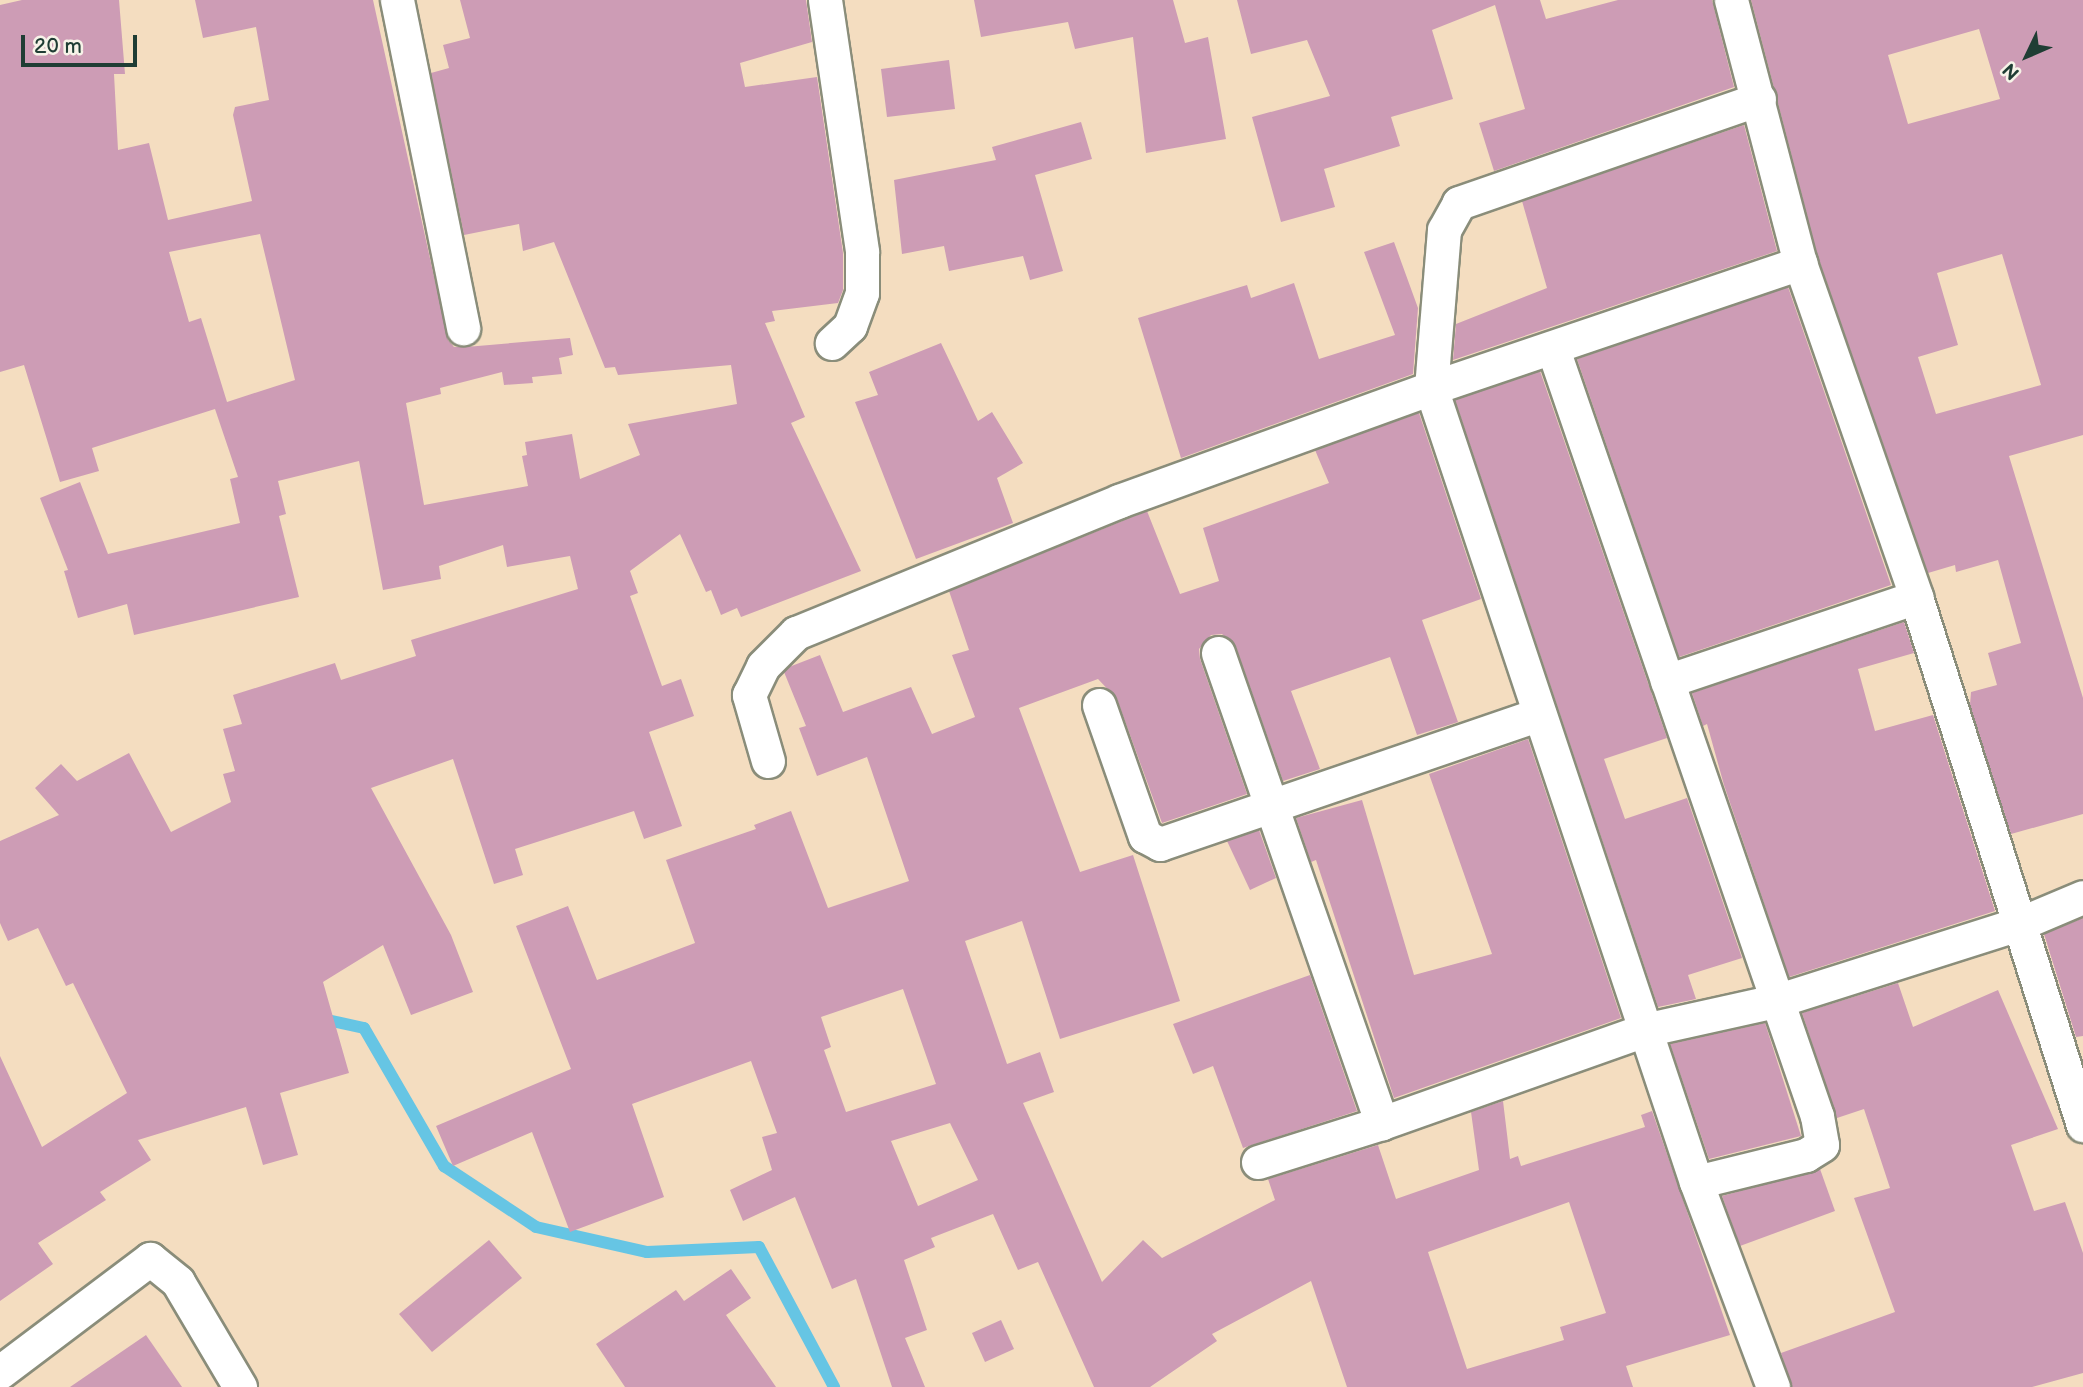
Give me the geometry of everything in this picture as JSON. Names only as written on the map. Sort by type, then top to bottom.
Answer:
[{"type":"street","points":[[397,0],[463,328]]},
{"type":"street","points":[[825,0],[862,252],[862,293],[850,326],[832,342]]},
{"type":"street","points":[[1731,0],[1800,264],[1916,597],[2083,1125]]},
{"type":"street","points":[[1759,99],[1459,203],[1444,230],[1431,387],[1644,1030],[1696,1182],[1773,1387]]},
{"type":"street","points":[[768,761],[749,695],[763,666],[796,633],[1107,506],[1431,387],[1553,349],[1800,264]]},
{"type":"street","points":[[1553,349],[1779,1000],[1817,1116],[1822,1145],[1806,1155],[1696,1182]]},
{"type":"street","points":[[1667,681],[1916,597]]},
{"type":"street","points":[[1218,653],[1382,1123]]},
{"type":"street","points":[[1099,705],[1145,836],[1160,844],[1272,809],[1539,714]]},
{"type":"street","points":[[1258,1162],[1382,1123],[1644,1030],[1779,1000],[2019,924],[2083,897]]},
{"type":"street","points":[[0,1371],[150,1259],[178,1282],[240,1387]]},
{"type":"building","points":[[22,0],[119,0],[125,74],[114,74],[118,150],[149,143],[168,220],[252,201],[233,115],[235,107],[269,100],[256,27],[203,38],[195,0],[373,0],[448,340],[454,347],[466,347],[570,338],[573,355],[559,358],[562,374],[532,377],[533,383],[504,385],[502,372],[440,388],[441,394],[406,403],[424,505],[528,486],[522,456],[527,455],[525,442],[572,434],[580,479],[640,455],[628,424],[737,404],[731,365],[618,375],[615,367],[605,368],[554,242],[523,251],[519,224],[464,235],[431,73],[449,68],[443,45],[470,38],[460,0],[806,0],[812,42],[740,63],[745,87],[817,77],[843,253],[843,290],[838,303],[772,311],[775,321],[765,323],[805,417],[791,423],[861,571],[741,617],[737,608],[721,615],[711,590],[706,592],[680,534],[630,571],[638,593],[630,596],[662,686],[681,679],[694,716],[649,732],[682,826],[644,839],[634,811],[515,849],[523,875],[494,884],[453,759],[371,788],[451,935],[473,992],[411,1015],[383,945],[323,982],[349,1073],[280,1093],[298,1155],[263,1165],[246,1107],[138,1140],[151,1160],[100,1192],[106,1200],[38,1243],[53,1264],[0,1301],[0,1056],[42,1147],[127,1093],[73,983],[66,986],[38,928],[8,941],[0,923],[0,841],[59,815],[35,788],[61,764],[77,781],[129,753],[171,832],[231,802],[223,774],[235,771],[223,729],[242,724],[233,695],[335,663],[341,680],[416,656],[411,640],[578,589],[570,556],[507,567],[503,545],[439,566],[441,579],[383,590],[359,461],[278,481],[286,514],[279,516],[299,597],[134,635],[127,604],[78,618],[64,571],[68,570],[40,498],[80,482],[108,554],[240,523],[230,479],[238,477],[215,409],[92,448],[99,471],[60,482],[24,365],[0,372],[0,5]],"holes":[[[260,234],[295,380],[227,402],[201,318],[189,322],[169,252]]]},
{"type":"building","points":[[974,0],[1173,0],[1185,43],[1208,37],[1226,139],[1146,153],[1133,37],[1075,49],[1068,22],[981,37]]},
{"type":"building","points":[[1237,0],[1540,0],[1546,19],[1618,0],[1712,0],[1734,87],[1494,171],[1479,123],[1525,109],[1495,5],[1432,30],[1453,99],[1391,117],[1400,146],[1324,169],[1335,207],[1281,222],[1252,117],[1330,96],[1307,40],[1251,54]]},
{"type":"building","points":[[1751,0],[2083,0],[2083,435],[2009,456],[2083,698],[2083,814],[2011,834],[1970,705],[1971,692],[1997,685],[1988,653],[2021,643],[1998,560],[1956,572],[1955,565],[1928,573],[1818,257]],"holes":[[[1979,29],[2000,99],[1908,124],[1888,55]],[[2002,254],[2041,385],[1936,414],[1918,357],[1958,345],[1937,273]]]},
{"type":"building","points":[[949,60],[955,109],[887,117],[881,69]]},
{"type":"building","points":[[1081,122],[1092,159],[1035,175],[1063,271],[1030,280],[1023,256],[949,271],[944,246],[902,254],[894,180],[996,160],[992,147]]},
{"type":"building","points":[[1744,125],[1777,251],[1453,360],[1456,324],[1547,288],[1522,201]]},
{"type":"building","points":[[1394,242],[1418,308],[1413,374],[1181,458],[1138,318],[1247,285],[1251,298],[1294,283],[1319,359],[1395,335],[1364,252]]},
{"type":"building","points":[[1788,287],[1891,585],[1679,657],[1577,359]]},
{"type":"building","points":[[941,343],[978,421],[992,412],[1023,463],[997,478],[1013,523],[916,559],[855,402],[878,395],[869,372]]},
{"type":"building","points":[[1540,371],[1667,738],[1604,759],[1625,819],[1687,798],[1742,958],[1688,975],[1696,999],[1658,1007],[1455,400]]},
{"type":"building","points":[[1419,413],[1481,599],[1422,620],[1458,722],[1417,735],[1390,657],[1291,691],[1320,769],[1283,781],[1236,647],[1222,634],[1211,635],[1199,649],[1200,659],[1247,794],[1162,823],[1117,699],[1098,679],[1019,708],[1080,872],[1133,855],[1180,1001],[1060,1039],[1022,921],[965,941],[1007,1064],[1040,1052],[1054,1092],[1023,1103],[1102,1282],[1143,1240],[1162,1258],[1275,1200],[1268,1179],[1378,1145],[1396,1199],[1479,1170],[1471,1112],[1503,1101],[1510,1159],[1518,1156],[1521,1166],[1645,1127],[1641,1115],[1652,1111],[1730,1335],[1626,1366],[1633,1387],[1347,1387],[1311,1281],[1212,1334],[1217,1341],[1150,1387],[1094,1387],[1038,1262],[1018,1270],[993,1214],[931,1238],[935,1247],[904,1260],[927,1330],[905,1338],[925,1387],[892,1387],[856,1279],[832,1289],[795,1197],[743,1221],[730,1190],[772,1170],[762,1137],[777,1133],[751,1061],[632,1104],[664,1197],[570,1232],[532,1132],[453,1166],[436,1126],[571,1069],[516,926],[568,906],[597,980],[695,943],[666,860],[756,829],[754,825],[791,811],[828,908],[909,881],[867,757],[817,776],[799,728],[806,726],[784,672],[789,667],[820,655],[843,712],[911,687],[932,734],[975,717],[952,655],[969,650],[949,591],[1147,511],[1180,594],[1219,581],[1203,528],[1329,483],[1315,450]],"holes":[[[903,989],[936,1084],[846,1112],[824,1050],[831,1047],[821,1017]],[[950,1123],[978,1180],[918,1206],[891,1141]],[[1569,1202],[1606,1313],[1560,1327],[1564,1340],[1467,1369],[1428,1252]]]},
{"type":"building","points":[[1904,622],[1914,653],[1858,669],[1875,731],[1933,715],[1995,911],[1789,977],[1724,785],[1707,724],[1703,726],[1692,693]]},
{"type":"building","points":[[1528,739],[1621,1018],[1394,1098],[1316,860],[1311,862],[1296,818],[1362,800],[1414,975],[1492,954],[1429,774]]},
{"type":"building","points":[[1259,830],[1276,878],[1250,890],[1227,841]]},
{"type":"building","points":[[2083,918],[2083,1036],[2076,1037],[2044,934]]},
{"type":"building","points":[[1310,975],[1357,1111],[1243,1148],[1213,1066],[1193,1074],[1173,1024]]},
{"type":"building","points":[[1898,983],[1913,1027],[1998,990],[2058,1129],[2011,1145],[2034,1211],[2065,1202],[2083,1253],[2083,1373],[2032,1387],[1792,1387],[1781,1353],[1895,1312],[1854,1198],[1890,1188],[1864,1109],[1837,1118],[1802,1013]]},
{"type":"building","points":[[1765,1023],[1801,1136],[1709,1159],[1670,1044]]},
{"type":"building","points":[[1820,1169],[1835,1211],[1740,1246],[1722,1196]]},
{"type":"building","points":[[489,1240],[522,1278],[432,1352],[399,1314]]},
{"type":"building","points":[[731,1269],[751,1298],[726,1315],[776,1387],[625,1387],[596,1344],[676,1290],[684,1301]]},
{"type":"building","points":[[1001,1320],[1014,1349],[985,1362],[972,1333]]},
{"type":"building","points":[[146,1335],[182,1387],[70,1387]]},
{"type":"waterway","points":[[318,1018],[364,1028],[444,1166],[536,1227],[647,1252],[759,1247],[834,1387]]}]
